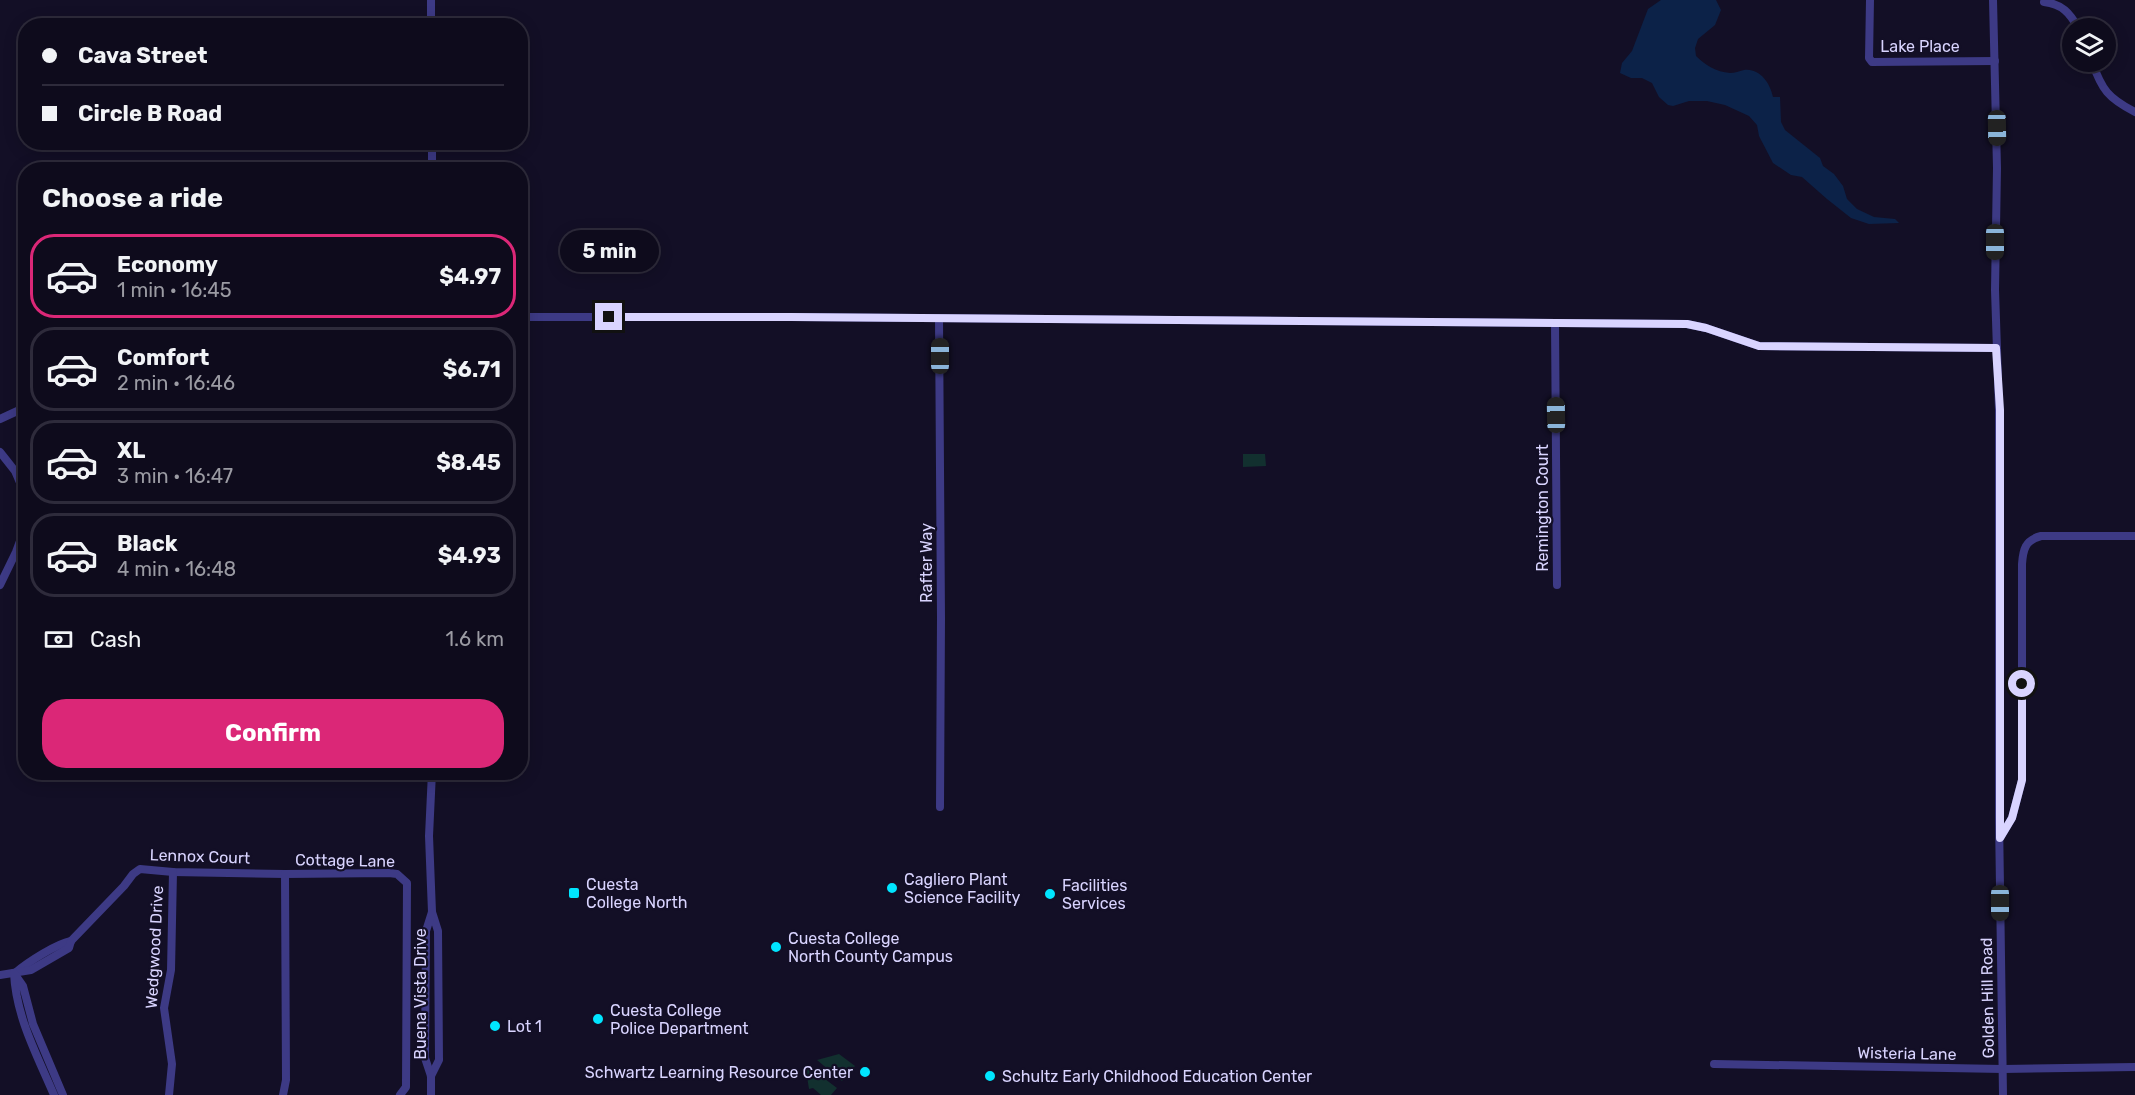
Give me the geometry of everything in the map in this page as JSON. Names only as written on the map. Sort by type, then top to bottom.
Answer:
[{"type":"street","points":[[431,0],[431,18]]},
{"type":"street","name":"Lake Place","points":[[1870,0],[1869,58],[1872,62],[1995,61]]},
{"type":"street","name":"Golden Hill Road","points":[[1993,0],[1996,348],[2000,410],[2000,838],[2003,1095]]},
{"type":"street","points":[[2044,2],[2057,3],[2073,18]]},
{"type":"street","points":[[2096,72],[2108,95],[2135,112]]},
{"type":"street","points":[[528,317],[1687,324],[1759,346],[1996,348]]},
{"type":"street","name":"Rafter Way","points":[[939,318],[940,807]]},
{"type":"street","name":"Remington Court","points":[[1555,323],[1557,585]]},
{"type":"street","points":[[1,420],[18,411]]},
{"type":"street","points":[[1,454],[18,478]]},
{"type":"street","points":[[2000,838],[2012,818],[2022,780],[2022,564],[2026,544],[2033,538],[2041,536],[2135,536]]},
{"type":"street","points":[[0,585],[18,547]]},
{"type":"street","name":"Buena Vista Drive","points":[[431,1076],[439,1059],[438,931],[432,912],[429,837],[432,780]]},
{"type":"street","name":"Lennox Court","points":[[14,973],[28,962],[71,940],[140,869],[172,872],[285,874]]},
{"type":"street","name":"Wedgwood Drive","points":[[169,1095],[171,1055],[164,1008],[171,970],[172,872]]},
{"type":"street","name":"Cottage Lane","points":[[283,1095],[286,1080],[285,874],[398,874],[407,882],[406,1087],[400,1095]]},
{"type":"street","name":"Buena Vista Drive","points":[[431,1095],[431,1076],[425,1058],[426,931],[432,912]]},
{"type":"street","points":[[0,975],[14,973]]},
{"type":"street","points":[[14,973],[22,1022],[54,1095]]},
{"type":"street","points":[[14,973],[23,986],[27,1009],[63,1095]]},
{"type":"street","name":"Wisteria Lane","points":[[1714,1064],[2003,1069],[2135,1067]]},
{"type":"green space","points":[[1243,454],[1265,454],[1266,466],[1243,467]]},
{"type":"green space","points":[[839,1054],[855,1066],[842,1081],[817,1060]]},
{"type":"green space","points":[[805,1064],[837,1088],[831,1095],[821,1095],[813,1088],[809,1089]]},
{"type":"water","points":[[1661,0],[1716,0],[1721,10],[1715,25],[1698,39],[1695,48],[1696,56],[1715,70],[1730,73],[1750,70],[1759,74],[1767,82],[1773,97],[1780,97],[1781,122],[1785,130],[1820,158],[1823,166],[1834,174],[1843,186],[1847,199],[1857,209],[1874,217],[1895,219],[1899,223],[1869,224],[1851,218],[1802,177],[1791,175],[1773,163],[1759,136],[1757,125],[1749,116],[1725,105],[1707,101],[1689,101],[1673,106],[1668,105],[1659,97],[1652,83],[1620,73],[1622,63],[1632,51],[1648,9]]},
{"type":"place","name":"Cagliero Plant Science Facility","points":[[892,888]]},
{"type":"place","name":"Cuesta College North","points":[[574,893]]},
{"type":"place","name":"Facilities Services","points":[[1050,894]]},
{"type":"place","name":"Cuesta College North County Campus","points":[[776,947]]},
{"type":"place","name":"Cuesta College Police Department","points":[[598,1019]]},
{"type":"place","name":"Lot 1","points":[[495,1026]]},
{"type":"place","name":"Schwartz Learning Resource Center","points":[[865,1072]]},
{"type":"place","name":"Schultz Early Childhood Education Center","points":[[990,1076]]},
{"type":"route","points":[[609,317],[1687,324],[1759,346],[1996,348],[2000,410],[2000,838],[2012,818],[2022,780],[2022,684]]}]
